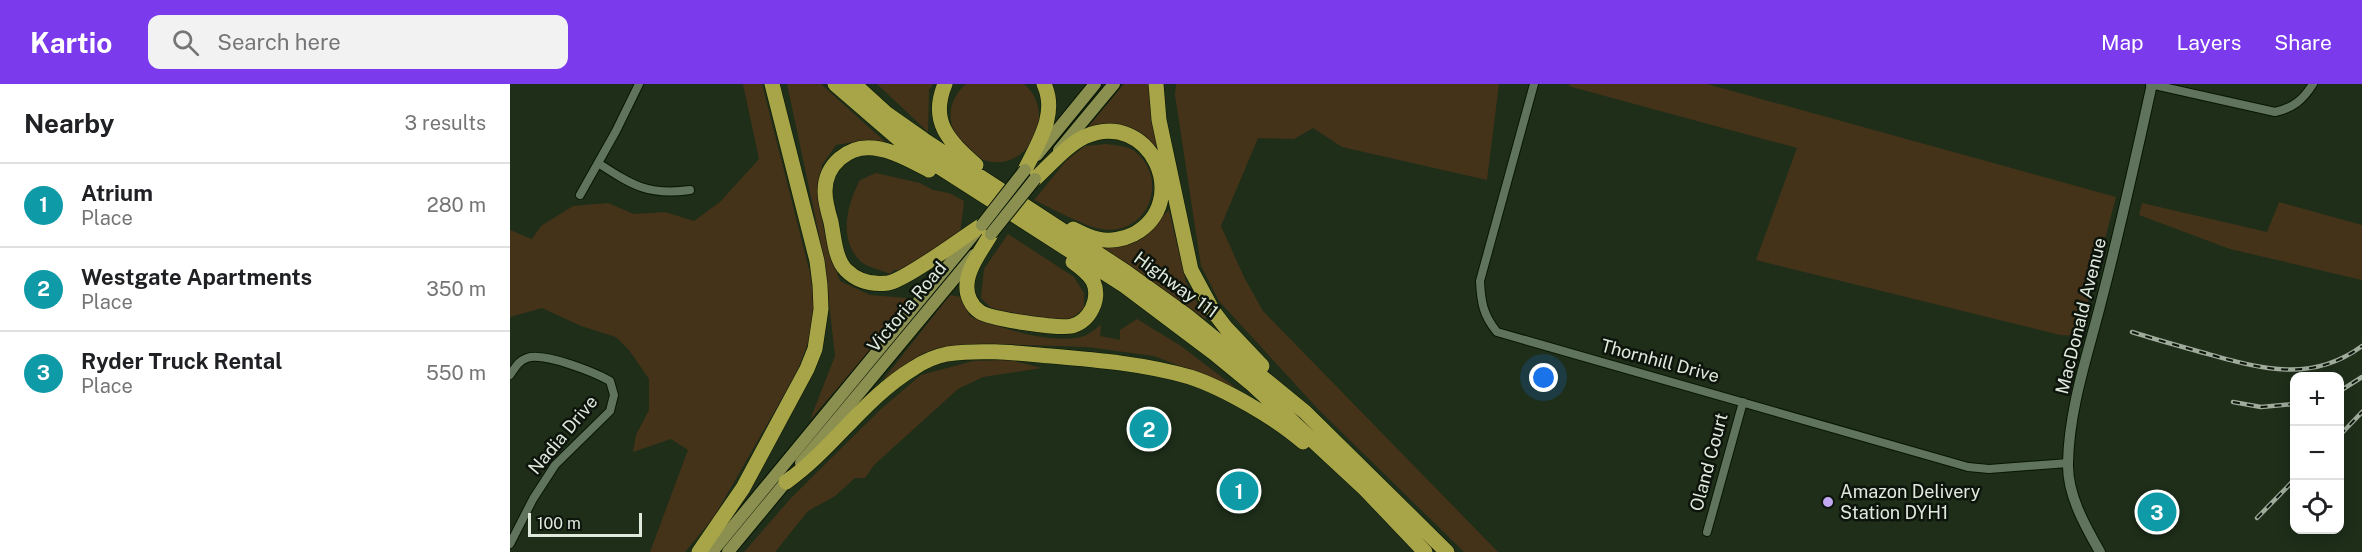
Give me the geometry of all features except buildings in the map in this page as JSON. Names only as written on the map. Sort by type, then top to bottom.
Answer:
[{"type":"highway","points":[[699,552],[748,479],[796,392],[814,350],[821,309],[817,261],[772,84]]},
{"type":"highway","name":"Highway 111","points":[[835,84],[908,147],[1125,286],[1207,347],[1253,385],[1365,489],[1425,552]]},
{"type":"highway","name":"Highway 111","points":[[854,84],[887,114],[924,140],[1126,272],[1186,315],[1305,412],[1447,552]]},
{"type":"highway","points":[[945,84],[939,107],[946,135],[1011,198]]},
{"type":"highway","points":[[1030,174],[1048,120],[1049,98],[1044,84]]},
{"type":"highway","points":[[1156,84],[1160,120],[1191,270],[1213,311],[1226,328],[1305,412]]},
{"type":"highway","points":[[1030,174],[1078,140],[1099,132],[1120,132],[1137,139],[1151,152],[1159,169],[1162,189],[1161,200],[1152,219],[1136,232],[1122,238],[1097,239],[1033,212]]},
{"type":"highway","points":[[985,195],[889,152],[866,147],[852,151],[836,162],[828,175],[825,189],[841,262],[845,270],[857,279],[866,282],[895,281],[987,230]]},
{"type":"highway","points":[[987,230],[968,277],[967,290],[973,306],[988,316],[1071,326],[1090,312],[1095,298],[1094,286],[1084,270],[1056,249],[1038,229]]},
{"type":"highway","points":[[786,482],[808,466],[880,392],[915,367],[944,355],[978,351],[1110,361],[1149,367],[1192,378],[1236,397],[1298,438],[1347,480],[1365,489]]},
{"type":"main road","name":"Victoria Road","points":[[728,552],[987,230],[1095,84]]},
{"type":"main road","name":"Victoria Road","points":[[1030,174],[1114,84]]},
{"type":"main road","name":"Victoria Road","points":[[712,552],[987,230]]},
{"type":"street","points":[[580,195],[639,84]]},
{"type":"street","name":"Thornhill Drive","points":[[1534,84],[1480,281],[1481,305],[1487,320],[1497,332],[1968,467],[1989,469],[2068,463]]},
{"type":"street","points":[[2151,84],[2275,112],[2289,109],[2304,98],[2313,84]]},
{"type":"street","name":"MacDonald Avenue","points":[[2100,552],[2080,514],[2069,479],[2072,416],[2133,174],[2151,84]]},
{"type":"street","points":[[598,164],[623,179],[661,193],[690,190]]},
{"type":"street","name":"Nadia Drive","points":[[510,375],[518,362],[528,357],[543,358],[597,374],[610,381],[614,395],[610,411],[555,465],[533,499],[510,544]]},
{"type":"street","name":"Oland Court","points":[[1707,532],[1743,402]]},
{"type":"shaded area","points":[[743,84],[762,84],[810,273],[815,307],[810,338],[797,372],[714,517],[685,552],[650,552],[688,450],[671,439],[633,452],[636,435],[649,410],[649,379],[629,350],[616,337],[581,326],[542,308],[510,317],[510,230],[532,239],[541,226],[573,206],[608,203],[634,214],[665,212],[694,221],[720,202],[759,159]]},
{"type":"shaded area","points":[[787,84],[821,84],[893,149],[865,142],[836,145],[822,165],[819,205],[827,244],[840,281],[870,295],[907,298],[871,349],[810,420],[835,356],[824,258]]},
{"type":"shaded area","points":[[877,84],[933,84],[929,90],[928,132]]},
{"type":"shaded area","points":[[966,84],[1024,84],[1028,88],[1036,101],[1039,121],[1035,137],[1025,150],[1009,160],[993,162],[977,157],[964,147],[954,133],[951,116],[954,100]]},
{"type":"shaded area","points":[[1124,84],[1153,84],[1161,156],[1144,139],[1129,130],[1088,127]]},
{"type":"shaded area","points":[[1176,84],[1499,84],[1487,180],[1342,147],[1313,128],[1294,139],[1258,138],[1221,226],[1244,277],[1263,311],[1498,552],[1464,552],[1318,409],[1219,301],[1201,266],[1175,95]]},
{"type":"shaded area","points":[[1571,84],[1707,84],[2116,197],[2079,336],[2060,335],[1756,260],[1797,148],[1568,86]]},
{"type":"shaded area","points":[[1106,144],[1133,150],[1145,161],[1151,175],[1152,189],[1149,203],[1142,215],[1132,224],[1118,229],[1101,229],[1077,221],[1034,200],[1066,161],[1085,146]]},
{"type":"shaded area","points":[[876,173],[920,183],[964,201],[960,234],[902,270],[894,270],[890,274],[860,261],[849,242],[848,211],[860,180]]},
{"type":"shaded area","points":[[2279,202],[2362,225],[2362,280],[2230,249],[2139,215],[2142,203],[2267,232]]},
{"type":"shaded area","points":[[1169,210],[1186,282],[1207,320],[1103,249],[1141,237]]},
{"type":"shaded area","points":[[1008,234],[1074,277],[1084,293],[1084,308],[1070,320],[1025,317],[991,308],[981,298],[984,269]]},
{"type":"shaded area","points":[[950,295],[961,297],[970,316],[1010,330],[1040,337],[1068,339],[1081,337],[1101,325],[1100,336],[1120,340],[1120,330],[1137,319],[1181,346],[1236,388],[1154,356],[1087,347],[995,344],[970,346],[928,355],[883,380]]},
{"type":"shaded area","points":[[1010,360],[1042,368],[983,377],[958,389],[874,465],[865,478],[855,478],[835,496],[808,511],[775,552],[744,552],[791,498],[881,409],[921,375],[973,361]]},
{"type":"railway","points":[[2132,332],[2248,364],[2286,370],[2324,365],[2343,358],[2362,346]]},
{"type":"railway","points":[[2344,388],[2362,377]]},
{"type":"railway","points":[[2233,402],[2261,407],[2290,404]]},
{"type":"railway","points":[[2344,431],[2362,412]]},
{"type":"railway","points":[[2257,518],[2290,484]]},
{"type":"place","name":"Westgate Apartments","points":[[1149,429]]},
{"type":"place","name":"Atrium","points":[[1239,491]]},
{"type":"place","name":"Amazon Delivery Station DYH1","points":[[1828,502]]},
{"type":"place","name":"Ryder Truck Rental","points":[[2157,512]]}]
